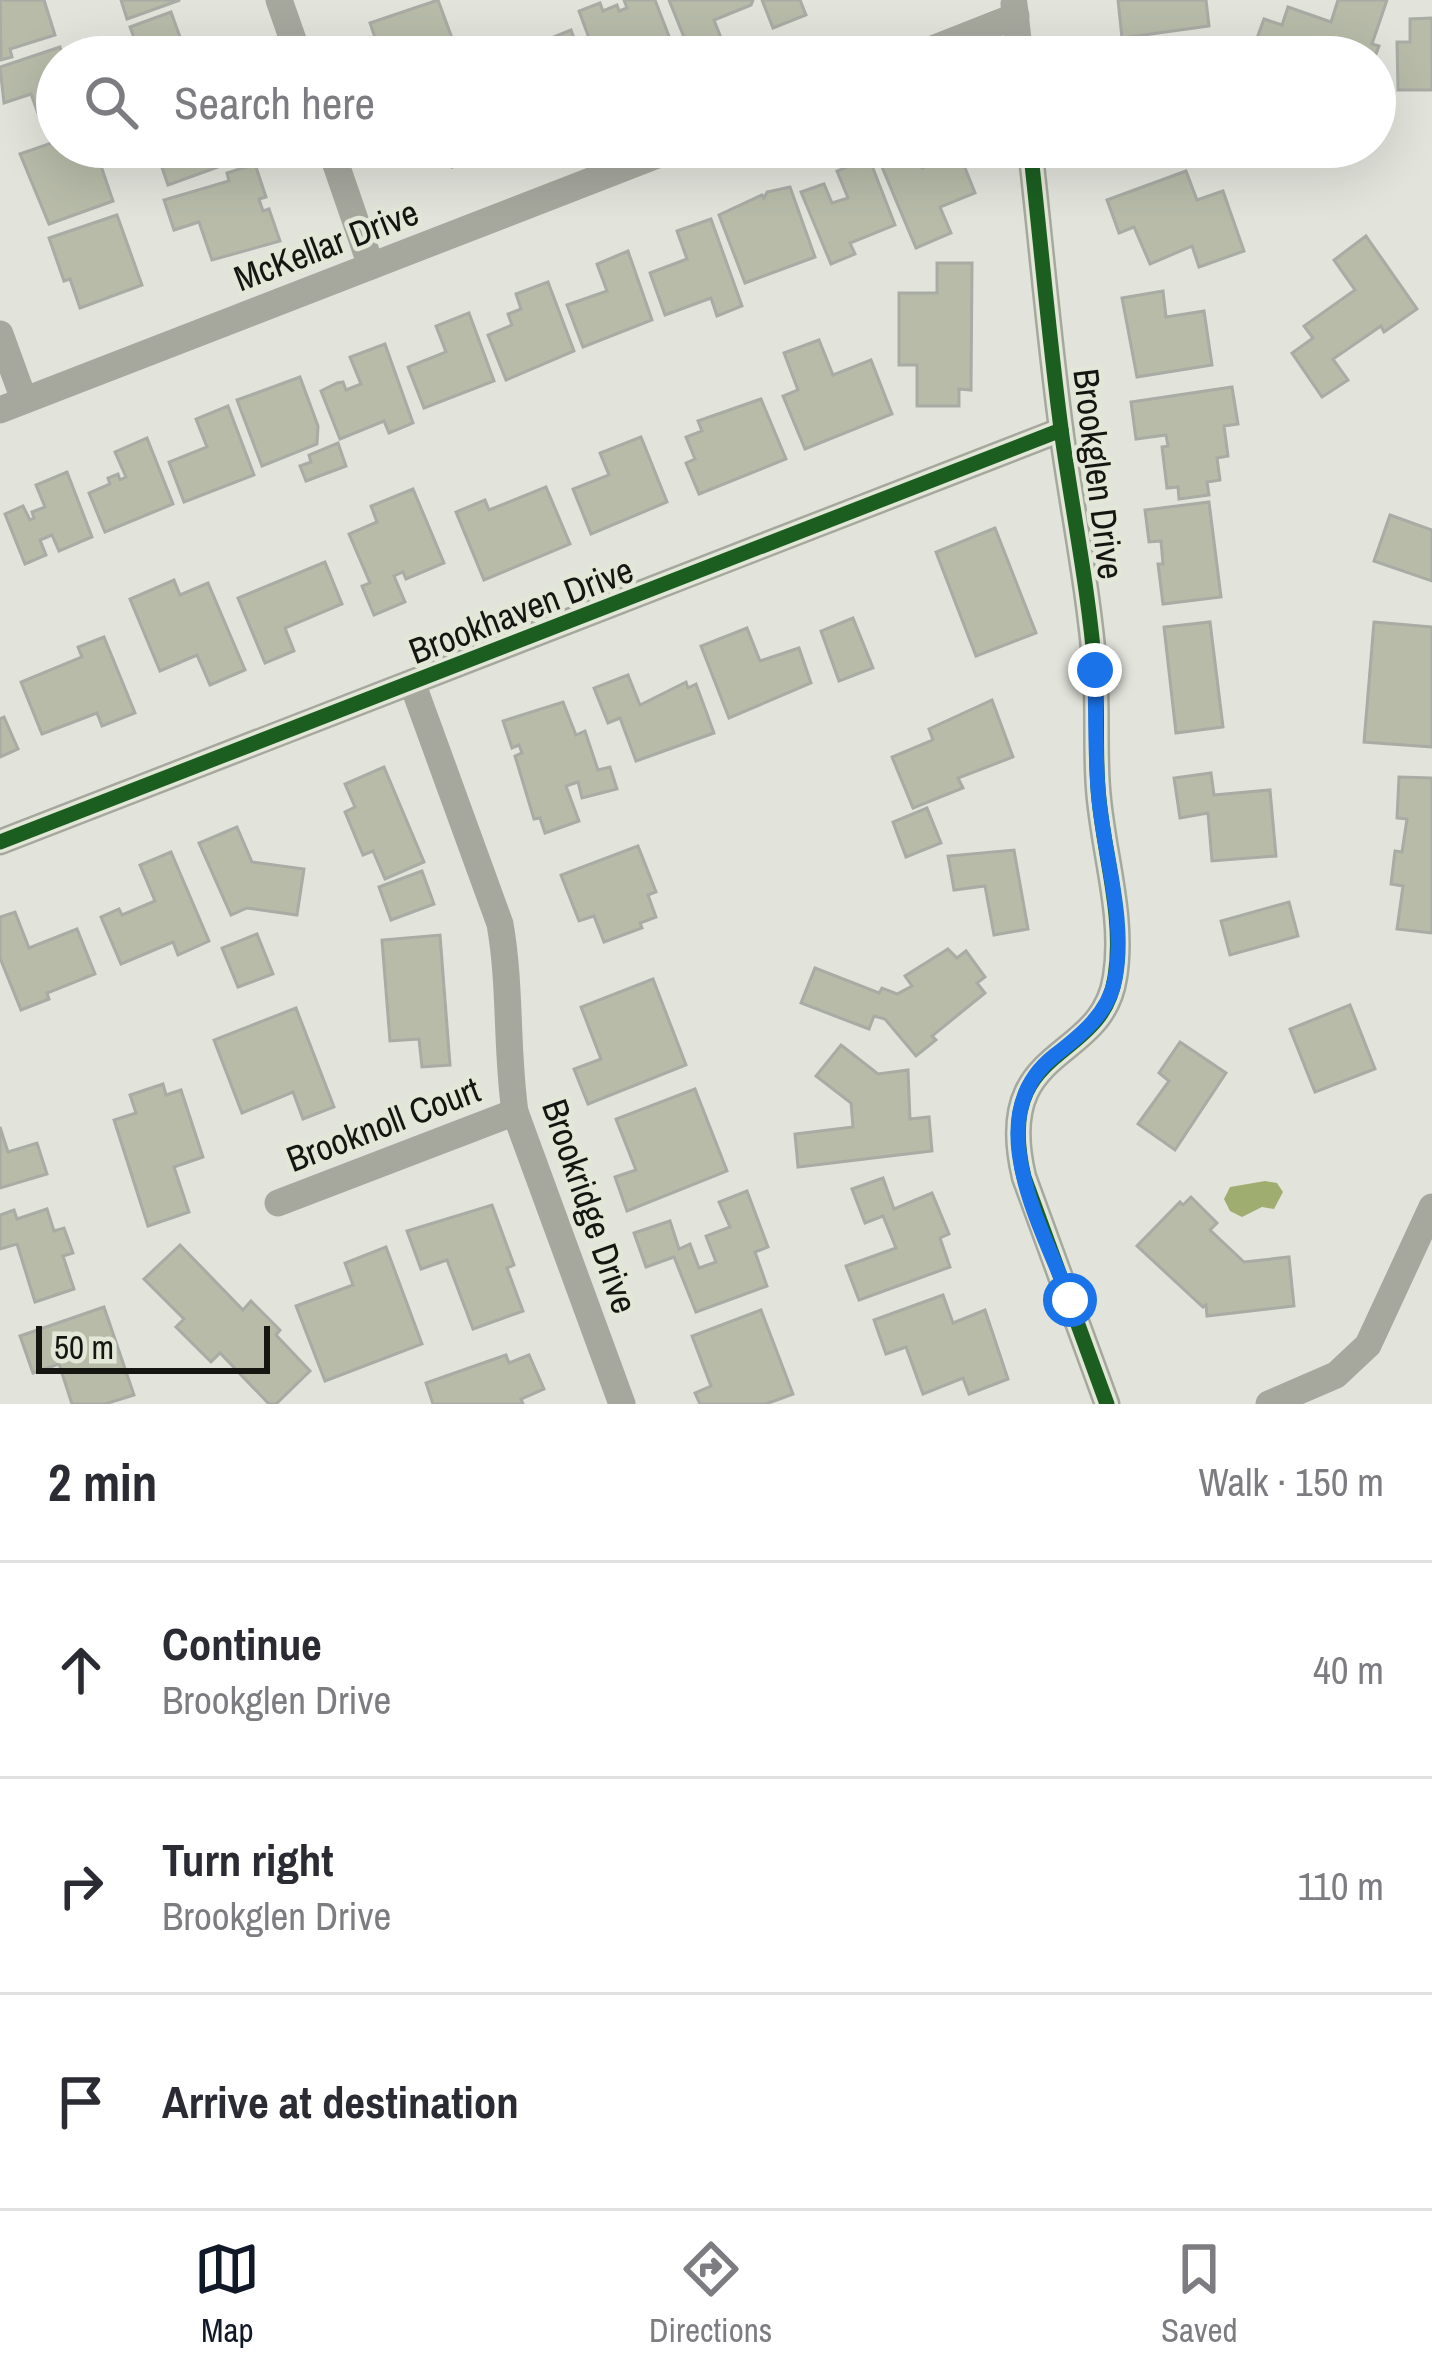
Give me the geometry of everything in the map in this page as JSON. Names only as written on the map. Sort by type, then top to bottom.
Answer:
[{"type":"street","points":[[279,0],[292,36]]},
{"type":"street","points":[[956,36],[1015,8]]},
{"type":"street","points":[[337,168],[371,266]]},
{"type":"street","name":"McKellar Drive","points":[[12,405],[625,168]]},
{"type":"street","name":"Brookglen Drive","points":[[1032,168],[1061,430],[1095,670],[1098,789],[1118,940],[1115,982],[1099,1016],[1042,1065],[1020,1104],[1016,1141],[1024,1177],[1107,1404]]},
{"type":"street","points":[[0,334],[12,405]]},
{"type":"street","name":"Brookhaven Drive","points":[[0,842],[1061,430]]},
{"type":"street","name":"Brookridge Drive","points":[[413,685],[500,924],[515,1112],[622,1404]]},
{"type":"street","name":"Brooknoll Court","points":[[278,1203],[515,1112]]},
{"type":"street","points":[[1269,1404],[1336,1375],[1368,1345],[1431,1211]]},
{"type":"shaded area","points":[[1277,1183],[1283,1192],[1274,1209],[1262,1207],[1242,1217],[1230,1211],[1224,1199],[1230,1187]]},
{"type":"building","points":[[0,0],[44,0],[55,35],[36,36],[36,41],[10,49],[12,57],[1,60]]},
{"type":"building","points":[[121,0],[180,0],[127,19]]},
{"type":"building","points":[[438,0],[451,36],[374,36],[370,23]]},
{"type":"building","points":[[624,0],[655,0],[669,36],[588,36],[579,11],[600,3],[603,11],[617,5],[619,11],[627,8]]},
{"type":"building","points":[[669,0],[753,0],[714,20],[720,36],[684,36]]},
{"type":"building","points":[[762,0],[800,0],[806,15],[773,28]]},
{"type":"building","points":[[1118,0],[1206,0],[1209,26],[1122,36]]},
{"type":"building","points":[[1338,0],[1387,0],[1375,36],[1258,36],[1264,19],[1282,25],[1288,7],[1331,22]]},
{"type":"building","points":[[171,12],[180,36],[133,36],[130,27]]},
{"type":"building","points":[[1432,18],[1432,90],[1398,90],[1397,42],[1410,42],[1410,19]]},
{"type":"building","points":[[36,55],[36,108],[31,94],[4,103],[0,67]]},
{"type":"building","points":[[36,148],[36,168],[102,168],[113,201],[49,224],[20,154]]},
{"type":"building","points":[[162,168],[215,168],[168,185]]},
{"type":"building","points":[[256,168],[266,197],[259,199],[263,211],[269,209],[280,241],[212,260],[199,222],[174,230],[164,200],[229,181],[227,173]]},
{"type":"building","points":[[873,168],[895,225],[850,243],[855,254],[831,264],[801,192],[824,184],[832,203],[848,198],[837,171]]},
{"type":"building","points":[[882,168],[965,168],[975,193],[940,207],[951,233],[916,248]]},
{"type":"building","points":[[1186,171],[1197,200],[1223,191],[1244,251],[1199,267],[1192,246],[1150,264],[1134,227],[1119,233],[1107,200]]},
{"type":"building","points":[[790,187],[815,257],[745,283],[719,215],[764,198],[767,192]]},
{"type":"building","points":[[117,215],[142,285],[80,308],[70,279],[64,281],[49,238]]},
{"type":"building","points":[[711,219],[742,306],[717,316],[711,298],[665,315],[650,273],[687,259],[677,231]]},
{"type":"building","points":[[1366,236],[1417,309],[1384,332],[1381,326],[1333,359],[1348,380],[1322,397],[1292,353],[1313,338],[1304,326],[1355,290],[1334,260]]},
{"type":"building","points":[[628,251],[652,320],[583,347],[567,305],[607,291],[597,264]]},
{"type":"building","points":[[937,263],[972,263],[971,390],[959,389],[959,406],[917,406],[917,365],[899,365],[899,293],[937,293]]},
{"type":"building","points":[[548,282],[574,351],[506,380],[488,335],[512,325],[508,314],[521,309],[516,294]]},
{"type":"building","points":[[1163,291],[1166,317],[1204,311],[1212,365],[1137,377],[1122,298]]},
{"type":"building","points":[[469,313],[494,381],[424,408],[408,367],[446,352],[436,326]]},
{"type":"building","points":[[819,340],[833,375],[871,360],[892,414],[805,449],[783,396],[798,390],[784,353]]},
{"type":"building","points":[[385,344],[413,423],[389,433],[384,421],[340,439],[321,391],[337,383],[343,382],[346,390],[361,384],[350,357]]},
{"type":"building","points":[[300,377],[318,426],[317,444],[262,466],[237,400]]},
{"type":"building","points":[[1232,387],[1238,424],[1224,426],[1228,456],[1217,458],[1220,480],[1207,482],[1209,495],[1179,499],[1178,487],[1167,488],[1162,447],[1168,446],[1166,435],[1136,439],[1131,402]]},
{"type":"building","points":[[761,399],[786,459],[699,494],[686,463],[695,459],[686,437],[702,431],[698,421]]},
{"type":"building","points":[[228,406],[254,475],[184,502],[169,462],[207,447],[196,419]]},
{"type":"building","points":[[641,437],[667,502],[591,534],[573,489],[609,475],[600,453]]},
{"type":"building","points":[[147,438],[173,504],[105,532],[89,493],[110,484],[108,478],[126,477],[115,452]]},
{"type":"building","points":[[338,443],[346,466],[306,481],[300,466],[311,462],[309,455]]},
{"type":"building","points":[[67,472],[92,537],[59,551],[52,535],[40,540],[46,555],[25,564],[5,514],[23,506],[30,520],[34,518],[32,512],[45,507],[36,485]]},
{"type":"building","points":[[546,487],[570,544],[484,580],[456,512],[485,500],[489,510]]},
{"type":"building","points":[[413,489],[444,563],[406,579],[403,572],[394,576],[405,602],[374,615],[362,586],[370,583],[349,534],[377,522],[371,506]]},
{"type":"building","points":[[1209,502],[1221,597],[1163,604],[1158,564],[1163,564],[1161,541],[1149,542],[1145,510]]},
{"type":"building","points":[[1390,515],[1432,530],[1432,581],[1374,561]]},
{"type":"building","points":[[995,528],[1036,633],[976,656],[936,552]]},
{"type":"building","points":[[325,562],[342,604],[285,628],[294,651],[265,663],[238,598]]},
{"type":"building","points":[[174,580],[180,595],[208,583],[245,670],[210,685],[197,655],[160,671],[130,599]]},
{"type":"building","points":[[853,618],[873,668],[839,681],[821,631]]},
{"type":"building","points":[[1210,622],[1223,727],[1176,733],[1164,627]]},
{"type":"building","points":[[1374,622],[1432,627],[1432,747],[1364,742]]},
{"type":"building","points":[[747,628],[760,661],[799,648],[811,683],[729,718],[701,646]]},
{"type":"building","points":[[104,637],[135,713],[102,726],[97,713],[42,734],[21,682],[82,657],[78,647]]},
{"type":"building","points":[[628,675],[640,705],[686,682],[688,688],[696,684],[714,733],[636,761],[620,718],[608,723],[594,688]]},
{"type":"building","points":[[992,700],[1013,757],[958,778],[963,788],[913,808],[892,757],[933,740],[929,729]]},
{"type":"building","points":[[563,702],[576,735],[585,731],[598,770],[610,767],[617,789],[582,798],[578,782],[566,786],[579,821],[545,833],[540,818],[534,819],[515,756],[522,753],[519,745],[512,748],[503,721]]},
{"type":"building","points":[[4,717],[18,749],[0,757],[0,719]]},
{"type":"building","points":[[384,767],[424,862],[385,879],[373,851],[363,855],[345,812],[355,807],[345,784]]},
{"type":"building","points":[[1211,773],[1214,795],[1270,790],[1276,856],[1212,861],[1208,813],[1180,818],[1174,778]]},
{"type":"building","points":[[1399,777],[1432,778],[1432,933],[1397,929],[1403,886],[1391,884],[1395,851],[1402,852],[1407,819],[1397,818]]},
{"type":"building","points":[[927,808],[941,843],[906,857],[893,822]]},
{"type":"building","points":[[237,827],[252,862],[304,869],[297,915],[247,908],[231,915],[199,843]]},
{"type":"building","points":[[638,846],[656,892],[648,895],[656,917],[640,923],[642,928],[604,942],[594,916],[579,921],[561,875]]},
{"type":"building","points":[[1014,850],[1028,929],[994,935],[985,886],[954,890],[948,856]]},
{"type":"building","points":[[171,852],[209,941],[178,955],[173,942],[121,964],[101,917],[119,909],[122,915],[155,901],[140,865]]},
{"type":"building","points":[[422,871],[434,904],[391,920],[379,887]]},
{"type":"building","points":[[1289,902],[1298,936],[1230,955],[1221,921]]},
{"type":"building","points":[[15,912],[29,948],[77,929],[95,974],[47,993],[49,999],[21,1010],[0,958],[0,917]]},
{"type":"building","points":[[257,934],[273,974],[238,987],[222,948]]},
{"type":"building","points":[[440,935],[450,1065],[422,1067],[419,1039],[390,1041],[382,940]]},
{"type":"building","points":[[948,949],[957,958],[966,951],[985,977],[977,983],[985,993],[932,1036],[936,1040],[916,1056],[885,1019],[874,1016],[869,1029],[801,1003],[815,968],[879,993],[882,988],[897,994],[912,986],[905,976]]},
{"type":"building","points":[[653,979],[686,1065],[588,1104],[574,1069],[601,1059],[581,1007]]},
{"type":"building","points":[[1350,1005],[1375,1069],[1315,1092],[1290,1029]]},
{"type":"building","points":[[296,1008],[334,1107],[303,1119],[293,1092],[242,1113],[214,1040]]},
{"type":"building","points":[[1180,1042],[1226,1073],[1175,1150],[1138,1124],[1169,1081],[1159,1073]]},
{"type":"building","points":[[841,1045],[878,1074],[908,1070],[910,1119],[929,1117],[932,1151],[798,1167],[795,1134],[853,1127],[851,1103],[816,1076]]},
{"type":"building","points":[[163,1084],[166,1095],[181,1090],[203,1157],[174,1167],[189,1212],[148,1226],[114,1120],[136,1113],[130,1095]]},
{"type":"building","points":[[695,1089],[727,1171],[627,1211],[615,1177],[636,1170],[616,1119]]},
{"type":"building","points":[[0,1127],[8,1152],[37,1143],[47,1174],[0,1188]]},
{"type":"building","points":[[883,1178],[894,1209],[932,1193],[949,1234],[940,1238],[950,1267],[859,1300],[846,1266],[896,1248],[883,1216],[865,1223],[852,1189]]},
{"type":"building","points":[[747,1191],[768,1247],[755,1252],[767,1286],[696,1312],[674,1257],[646,1267],[634,1233],[670,1221],[679,1249],[690,1244],[699,1268],[716,1262],[706,1236],[730,1227],[719,1202]]},
{"type":"building","points":[[1191,1197],[1217,1223],[1210,1230],[1244,1262],[1289,1257],[1294,1306],[1207,1316],[1206,1305],[1137,1246],[1180,1202],[1183,1205]]},
{"type":"building","points":[[492,1205],[514,1265],[507,1268],[523,1311],[473,1329],[447,1260],[421,1269],[407,1231]]},
{"type":"building","points":[[47,1209],[54,1231],[64,1228],[73,1253],[63,1256],[74,1289],[35,1302],[17,1244],[0,1249],[0,1215],[14,1210],[17,1219]]},
{"type":"building","points":[[180,1245],[243,1310],[251,1301],[310,1371],[276,1404],[269,1404],[220,1353],[211,1362],[176,1327],[184,1319],[144,1279]]},
{"type":"building","points":[[386,1247],[422,1344],[325,1381],[296,1306],[353,1285],[345,1263]]},
{"type":"building","points":[[943,1295],[953,1323],[985,1310],[1008,1379],[969,1394],[963,1378],[923,1394],[906,1347],[886,1354],[874,1320]]},
{"type":"building","points":[[104,1307],[134,1395],[105,1404],[72,1404],[59,1364],[33,1373],[20,1336]]},
{"type":"building","points":[[761,1310],[793,1394],[766,1404],[700,1404],[695,1393],[711,1386],[692,1336]]},
{"type":"building","points":[[506,1355],[509,1363],[529,1355],[544,1389],[521,1399],[523,1404],[433,1404],[426,1383]]},
{"type":"cycle path","points":[[1032,168],[1057,400],[1092,641],[1098,788],[1117,954],[1106,1005],[1091,1026],[1035,1078],[1023,1101],[1018,1133],[1024,1177],[1107,1404]]},
{"type":"cycle path","points":[[0,842],[1061,430]]},
{"type":"route","points":[[1070,1300],[1024,1177],[1016,1141],[1020,1104],[1042,1065],[1099,1016],[1115,982],[1118,940],[1098,789],[1095,670]]}]
